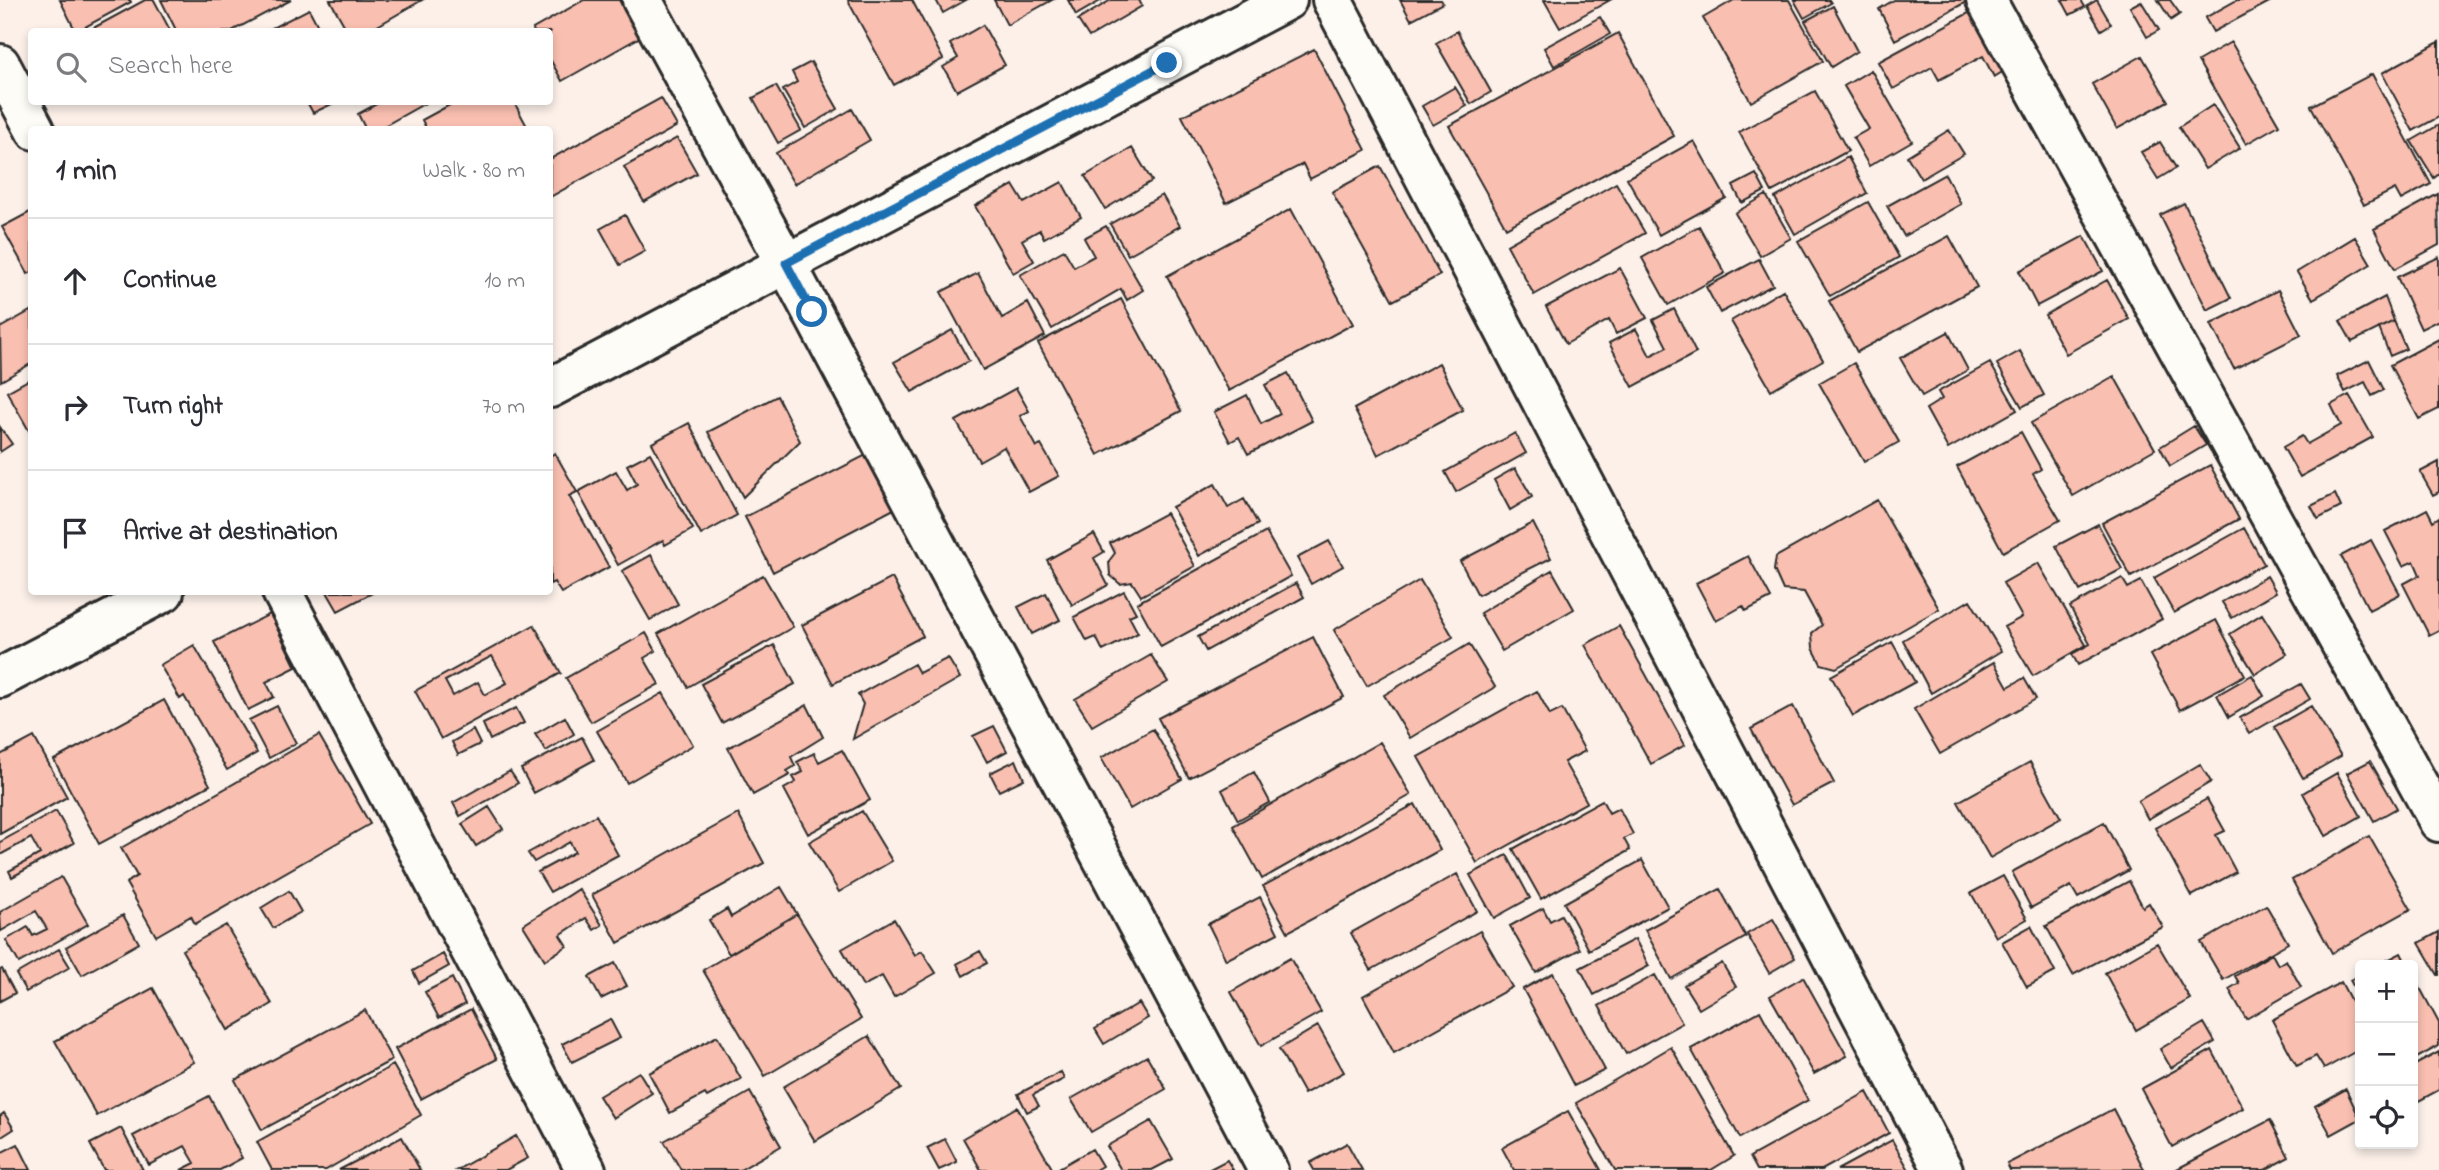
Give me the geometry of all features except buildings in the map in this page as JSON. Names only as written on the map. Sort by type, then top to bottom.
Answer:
[{"type":"street","points":[[642,0],[786,263],[1268,1170]]},
{"type":"street","points":[[553,386],[1287,0]]},
{"type":"street","points":[[1332,0],[1943,1170]]},
{"type":"street","points":[[1986,0],[2439,822]]},
{"type":"street","points":[[0,64],[33,126]]},
{"type":"street","points":[[0,678],[158,595]]},
{"type":"street","points":[[284,595],[586,1170]]},
{"type":"route","points":[[812,312],[786,263],[1167,63]]}]
